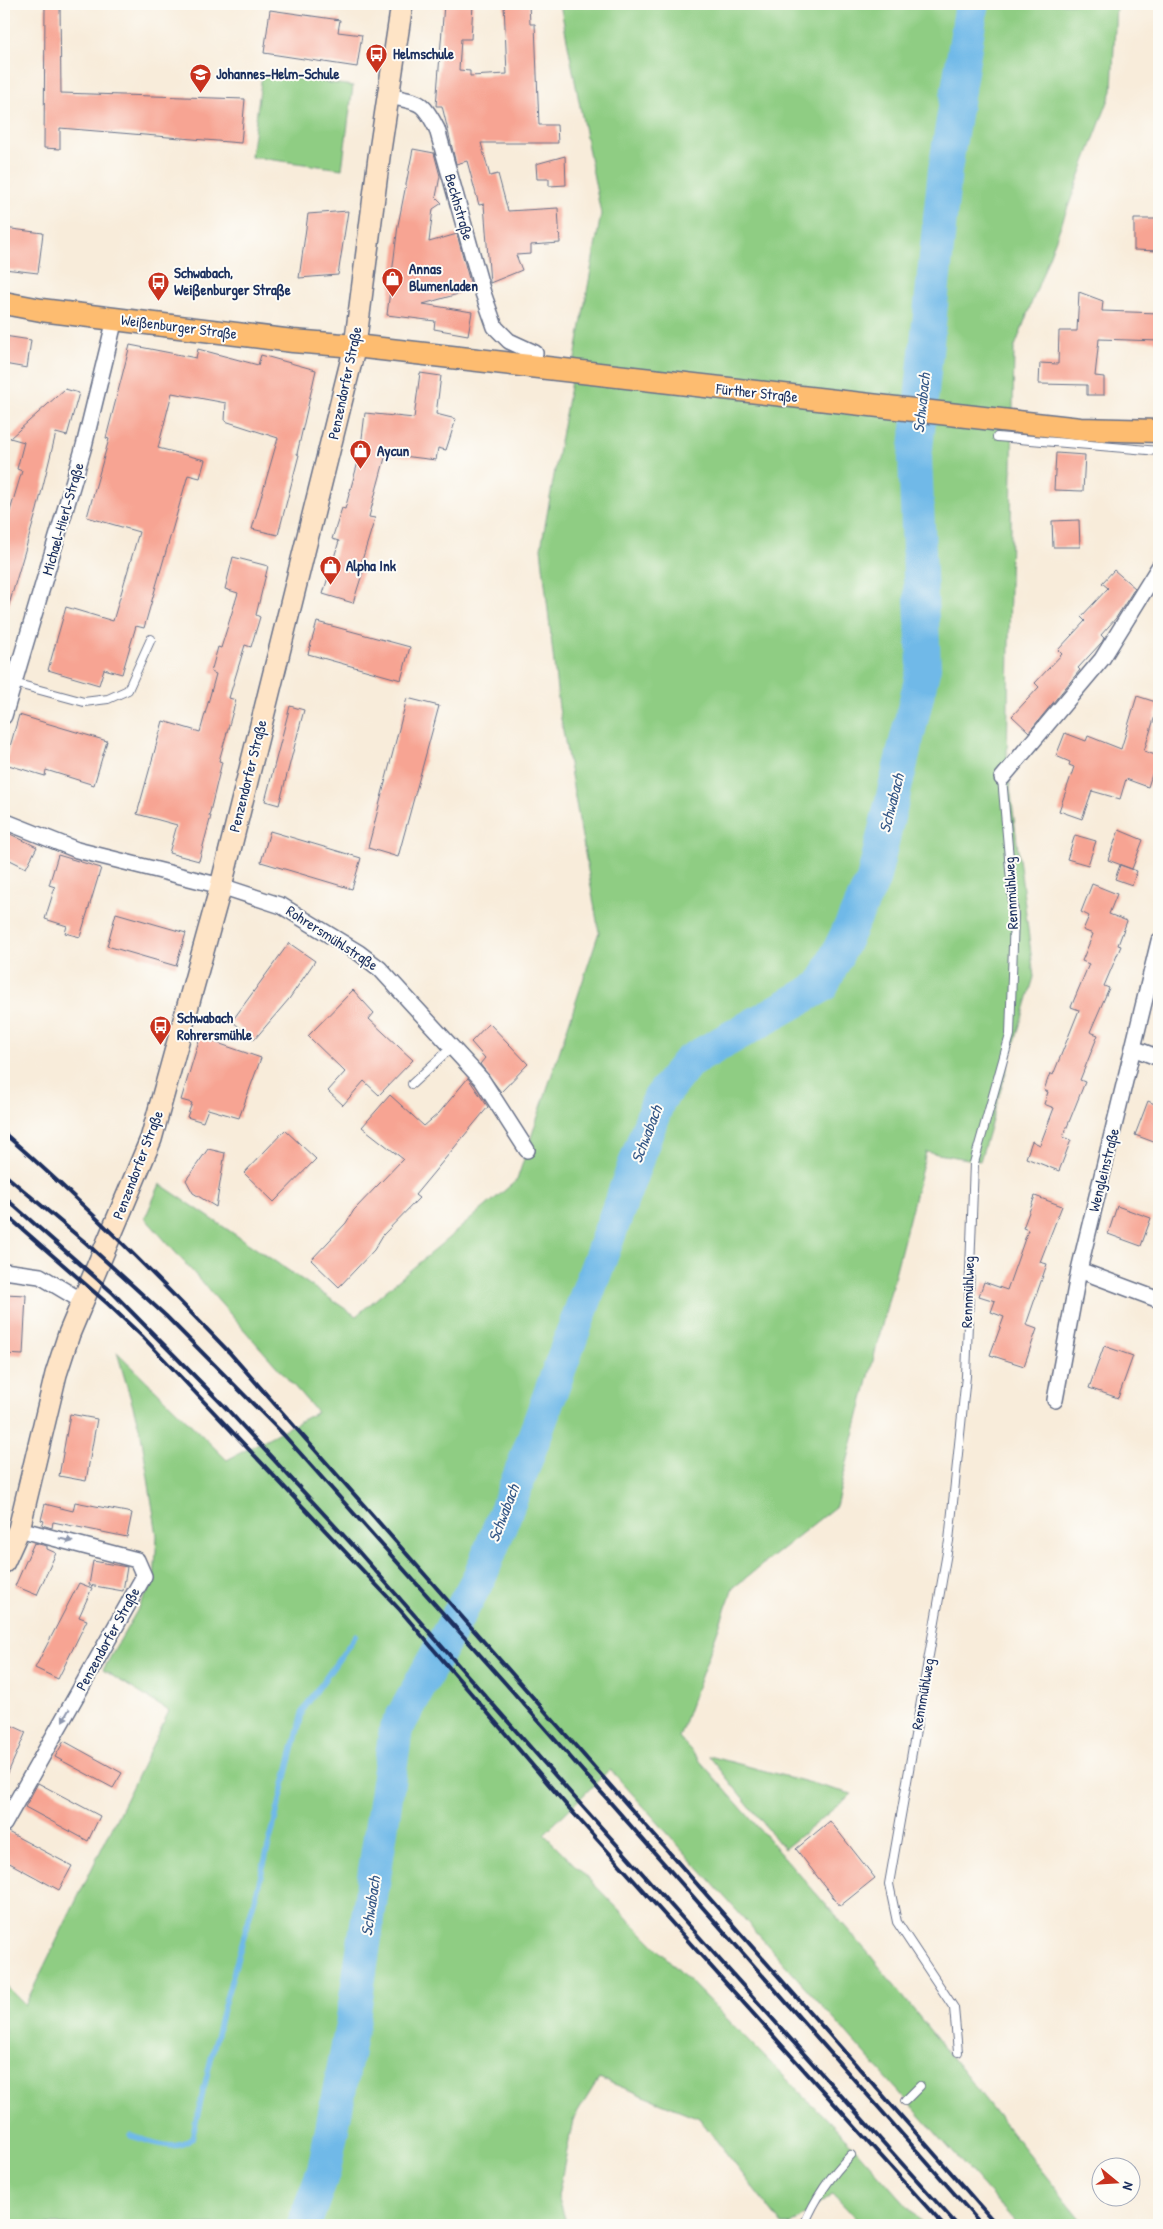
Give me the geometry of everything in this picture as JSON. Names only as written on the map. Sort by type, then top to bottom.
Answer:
[{"type":"main road","name":"Penzendorfer Straße","points":[[4,1562],[19,1529],[56,1374],[82,1300],[151,1139],[221,886],[355,346],[402,4]]},
{"type":"main road","name":"Weißenburger Straße","points":[[4,303],[41,310],[293,341],[355,346]]},
{"type":"main road","name":"Fürther Straße","points":[[355,346],[1080,429],[1159,430]]},
{"type":"street","name":"Beckhstraße","points":[[389,96],[421,103],[430,115],[437,129],[482,293],[495,327],[509,342],[535,353]]},
{"type":"street","name":"Michael-Hierl-Straße","points":[[4,716],[84,446],[115,319]]},
{"type":"street","name":"Rennmühlweg","points":[[1002,778],[1102,659],[1159,567]]},
{"type":"street","name":"Rohrersmühlstraße","points":[[4,820],[77,850],[221,886],[282,906],[359,953],[380,969],[453,1046],[482,1080],[527,1150]]},
{"type":"street","name":"Wengleinstraße","points":[[1054,1400],[1079,1270],[1159,941]]},
{"type":"street","points":[[1133,1048],[1159,1058]]},
{"type":"street","points":[[1079,1270],[1159,1300]]},
{"type":"street","points":[[4,1271],[40,1276],[82,1300]]},
{"type":"street","name":"Penzendorfer Straße","points":[[4,1824],[144,1576],[137,1560],[19,1529]]},
{"type":"lane","points":[[997,437],[1159,451]]},
{"type":"lane","points":[[14,683],[84,702],[108,699],[128,690],[151,639]]},
{"type":"lane","name":"Rennmühlweg","points":[[958,2052],[954,2008],[897,1922],[889,1884],[949,1541],[966,1376],[974,1163],[1010,1035],[1014,915],[1002,778]]},
{"type":"lane","points":[[412,1084],[453,1046]]},
{"type":"lane","points":[[905,2100],[920,2086]]},
{"type":"lane","points":[[804,2225],[812,2206],[836,2170],[851,2155]]},
{"type":"green space","points":[[560,4],[1116,4],[1112,91],[1014,349],[1007,763],[1034,977],[980,1161],[926,1152],[836,1506],[733,1588],[679,1737],[870,1955],[1085,2225],[1018,2225],[610,1769],[544,1834],[855,2148],[924,2225],[862,2225],[833,2194],[790,2225],[782,2225],[699,2118],[599,2078],[573,2120],[558,2196],[567,2225],[4,2225],[4,1984],[25,2005],[169,1711],[103,1670],[154,1581],[157,1535],[141,1434],[117,1352],[227,1460],[317,1412],[145,1218],[160,1184],[356,1316],[517,1180],[599,932],[559,708],[541,548],[601,214]]},
{"type":"green space","points":[[262,74],[353,86],[342,169],[251,157]]},
{"type":"green space","points":[[709,1756],[852,1794],[784,1849]]},
{"type":"building","points":[[45,4],[60,4],[61,93],[245,99],[241,143],[60,128],[60,149],[44,148]]},
{"type":"building","points":[[444,4],[473,4],[471,39],[461,39],[459,70],[470,71],[470,76],[507,74],[504,4],[529,4],[530,24],[535,24],[539,125],[557,125],[558,143],[481,143],[490,176],[498,174],[508,211],[558,208],[560,243],[531,245],[531,254],[516,255],[522,270],[490,283],[484,204],[479,205],[467,161],[456,164],[442,106],[436,106]]},
{"type":"building","points":[[270,10],[340,20],[338,32],[362,35],[357,67],[264,53]]},
{"type":"building","points":[[413,149],[434,153],[440,176],[436,197],[442,203],[433,209],[429,242],[457,234],[472,290],[423,304],[472,312],[468,335],[434,329],[435,321],[387,315],[398,225]]},
{"type":"building","points":[[565,156],[566,185],[549,186],[549,179],[537,179],[536,164]]},
{"type":"building","points":[[348,211],[338,275],[299,278],[308,214]]},
{"type":"building","points":[[1134,219],[1159,219],[1159,251],[1134,250]]},
{"type":"building","points":[[4,228],[43,233],[38,273],[4,269]]},
{"type":"building","points":[[1079,292],[1103,301],[1102,311],[1159,313],[1159,341],[1099,339],[1095,376],[1104,377],[1104,395],[1087,395],[1087,385],[1039,384],[1040,363],[1058,364],[1059,331],[1077,331]]},
{"type":"building","points":[[4,336],[31,340],[27,368],[4,364]]},
{"type":"building","points":[[130,345],[196,358],[198,349],[258,365],[261,355],[316,370],[297,454],[299,455],[278,535],[252,529],[278,438],[225,421],[226,403],[172,393],[158,448],[205,460],[200,478],[188,475],[144,628],[136,626],[122,674],[104,669],[99,685],[48,670],[66,607],[113,621],[139,532],[87,517],[109,439],[106,438]]},
{"type":"building","points":[[420,373],[441,376],[436,414],[456,419],[446,450],[438,448],[436,460],[386,454],[369,517],[375,518],[360,567],[364,568],[353,603],[323,594],[339,541],[332,539],[342,508],[345,509],[360,455],[365,413],[414,418]]},
{"type":"building","points":[[65,389],[79,393],[67,436],[56,433],[37,510],[8,608],[4,607],[4,531],[22,471],[17,469],[24,442],[10,438]]},
{"type":"building","points":[[1056,453],[1085,455],[1083,491],[1054,490]]},
{"type":"building","points":[[1079,520],[1080,547],[1053,547],[1052,521]]},
{"type":"building","points":[[233,557],[268,566],[256,615],[260,617],[251,647],[245,645],[229,698],[236,700],[219,761],[222,762],[209,816],[211,816],[199,861],[169,853],[177,825],[137,814],[163,721],[200,732],[216,674],[211,672],[218,647],[221,648],[238,593],[225,589]]},
{"type":"building","points":[[1114,570],[1135,588],[1116,618],[1101,635],[1104,638],[1102,642],[1078,668],[1080,670],[1029,732],[1012,716],[1039,687],[1035,683],[1062,654],[1058,650],[1085,621],[1081,617],[1108,588],[1102,583]]},
{"type":"building","points":[[317,622],[410,647],[401,680],[308,654]]},
{"type":"building","points":[[1137,696],[1159,703],[1144,751],[1158,756],[1148,787],[1126,779],[1120,799],[1092,791],[1082,819],[1059,811],[1074,767],[1069,765],[1070,762],[1056,756],[1065,733],[1086,741],[1088,736],[1121,749]]},
{"type":"building","points":[[407,698],[439,706],[398,857],[368,848]]},
{"type":"building","points":[[290,706],[304,710],[279,805],[265,801]]},
{"type":"building","points":[[19,715],[107,741],[94,785],[46,770],[45,776],[5,764]]},
{"type":"building","points":[[1119,830],[1143,840],[1132,869],[1108,860]]},
{"type":"building","points":[[4,831],[37,847],[26,868],[4,857]]},
{"type":"building","points":[[270,831],[361,858],[352,889],[261,862]]},
{"type":"building","points":[[1075,835],[1096,841],[1088,865],[1067,859]]},
{"type":"building","points":[[58,855],[101,868],[80,937],[65,933],[67,926],[45,919],[55,887],[49,885]]},
{"type":"building","points":[[1120,865],[1137,871],[1132,885],[1115,879]]},
{"type":"building","points":[[1092,884],[1117,894],[1109,914],[1127,921],[1118,945],[1121,946],[1104,986],[1109,988],[1090,1032],[1098,1035],[1080,1080],[1085,1082],[1063,1137],[1071,1140],[1059,1171],[1026,1158],[1032,1141],[1040,1145],[1054,1108],[1044,1104],[1048,1092],[1044,1090],[1050,1073],[1053,1075],[1079,1010],[1071,1007],[1089,964],[1082,961],[1093,934],[1083,930],[1089,916],[1081,912]]},
{"type":"building","points":[[116,913],[186,933],[176,966],[107,946]]},
{"type":"building","points":[[289,943],[315,961],[289,999],[254,1040],[232,1021]]},
{"type":"building","points":[[353,990],[374,1013],[369,1019],[413,1060],[379,1095],[364,1081],[343,1105],[328,1091],[345,1072],[308,1036]]},
{"type":"building","points":[[489,1023],[528,1064],[501,1092],[480,1064],[485,1058],[471,1042]]},
{"type":"building","points":[[200,1037],[261,1058],[239,1118],[208,1109],[203,1122],[187,1117],[192,1103],[181,1100]]},
{"type":"building","points":[[468,1078],[488,1107],[415,1195],[419,1198],[383,1235],[374,1250],[339,1287],[311,1260],[346,1223],[354,1210],[403,1159],[362,1127],[390,1095],[424,1126],[439,1113]]},
{"type":"building","points":[[1148,1101],[1159,1106],[1159,1144],[1135,1135]]},
{"type":"building","points":[[285,1130],[316,1159],[274,1202],[244,1173]]},
{"type":"building","points":[[208,1149],[225,1153],[216,1207],[193,1193],[186,1180]]},
{"type":"building","points":[[1035,1196],[1062,1206],[1040,1262],[1047,1264],[1026,1325],[1037,1329],[1024,1366],[990,1355],[1004,1317],[991,1312],[995,1301],[979,1296],[984,1282],[1007,1290],[1028,1230],[1023,1228]]},
{"type":"building","points":[[1117,1206],[1151,1218],[1141,1246],[1108,1234]]},
{"type":"building","points":[[4,1294],[26,1295],[23,1355],[4,1354]]},
{"type":"building","points":[[1104,1346],[1133,1356],[1118,1398],[1089,1388]]},
{"type":"building","points":[[70,1414],[97,1419],[86,1481],[59,1476]]},
{"type":"building","points":[[75,1502],[132,1513],[127,1537],[53,1522],[52,1528],[42,1525],[44,1521],[41,1520],[45,1504],[73,1511]]},
{"type":"building","points":[[34,1543],[47,1546],[47,1549],[56,1553],[37,1595],[15,1586]]},
{"type":"building","points":[[93,1561],[127,1567],[123,1591],[89,1585]]},
{"type":"building","points":[[79,1583],[92,1588],[79,1617],[87,1620],[58,1679],[35,1668]]},
{"type":"building","points":[[4,1722],[26,1732],[4,1782]]},
{"type":"building","points":[[64,1741],[122,1773],[113,1788],[55,1757]]},
{"type":"building","points":[[38,1783],[100,1816],[88,1841],[25,1807]]},
{"type":"building","points":[[830,1821],[875,1878],[840,1906],[796,1849]]},
{"type":"building","points":[[8,1832],[72,1866],[59,1890],[4,1860],[4,1833]]},
{"type":"waterway","name":"Schwabach","points":[[304,2225],[324,2170],[352,2025],[396,1729],[481,1574],[522,1470],[659,1099],[688,1062],[822,986],[873,880],[924,667],[915,458],[945,170],[972,4]]},
{"type":"waterway","points":[[131,2136],[171,2146],[186,2143],[192,2138],[223,2009],[257,1891],[303,1710],[356,1635]]},
{"type":"railway","points":[[4,1133],[119,1240],[229,1352],[997,2225]]},
{"type":"railway","points":[[4,1174],[86,1243],[166,1316],[283,1434],[506,1684],[982,2225]]},
{"type":"railway","points":[[4,1197],[113,1293],[227,1409],[358,1551],[575,1798],[957,2225]]},
{"type":"railway","points":[[4,1213],[143,1337],[400,1610],[568,1807],[943,2225]]},
{"type":"place","name":"Helmschule","points":[[377,73]]},
{"type":"place","name":"Johannes-Helm-Schule","points":[[200,93]]},
{"type":"place","name":"Annas Blumenladen","points":[[393,297]]},
{"type":"place","name":"Schwabach, Weißenburger Straße","points":[[158,301]]},
{"type":"place","name":"Aycun","points":[[361,470]]},
{"type":"place","name":"Alpha Ink","points":[[330,585]]},
{"type":"place","name":"Schwabach Rohrersmühle","points":[[161,1046]]}]
